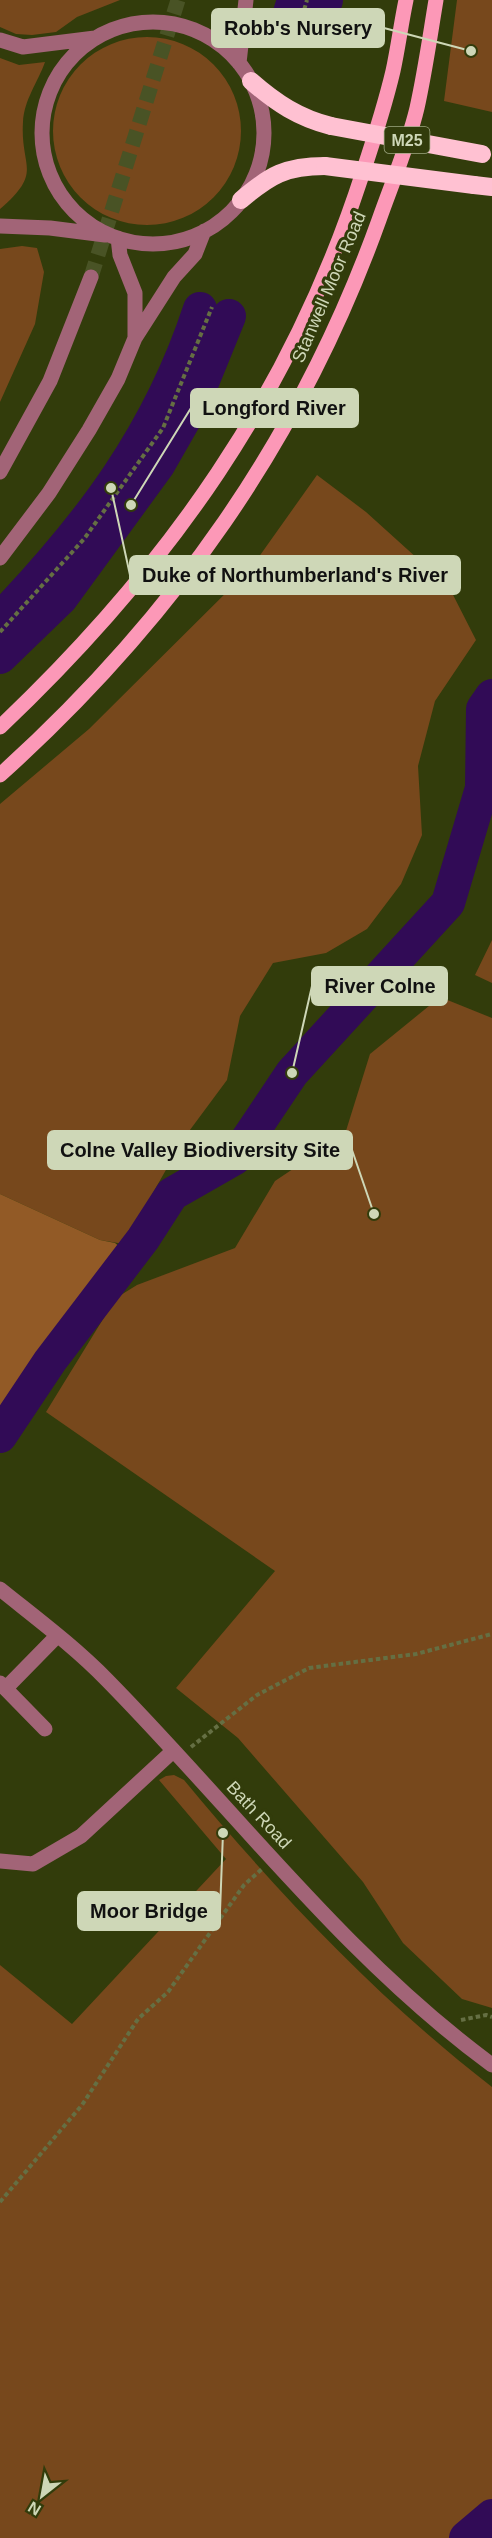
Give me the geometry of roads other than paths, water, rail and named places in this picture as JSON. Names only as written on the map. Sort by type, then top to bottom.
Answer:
[{"type":"highway","name":"M25","points":[[251,81],[272,99],[309,120],[487,155]]},
{"type":"highway","name":"M25","points":[[241,200],[263,181],[279,173],[300,167],[325,166],[483,186]]},
{"type":"main road","name":"Stanwell Moor Road","points":[[0,728],[90,637],[136,584],[191,513],[256,414],[310,312],[355,198],[393,72],[406,0]]},
{"type":"main road","name":"Stanwell Moor Road","points":[[0,775],[113,665],[153,619],[229,518],[295,410],[344,309],[367,254],[402,156],[417,109],[436,0]]},
{"type":"street","points":[[239,63],[246,0]]},
{"type":"street","points":[[0,40],[23,47],[96,38],[132,24],[172,23],[191,28],[209,37],[239,63],[251,81],[260,105],[264,130],[262,155],[254,179],[241,200],[230,212],[204,231],[176,241],[147,243],[115,236],[50,228],[0,226]]},
{"type":"street","points":[[96,38],[73,56],[56,79],[48,97],[42,135],[44,154],[61,194],[83,218],[115,236],[135,293],[135,338]]},
{"type":"street","points":[[0,558],[49,493],[89,430],[118,379],[135,338],[169,284],[195,254],[204,231]]},
{"type":"street","points":[[0,472],[50,381],[91,277]]},
{"type":"street","name":"Bath Road","points":[[0,1589],[106,1679],[320,1911],[390,1980],[492,2066]]},
{"type":"street","points":[[45,1729],[3,1686],[57,1636]]},
{"type":"street","points":[[0,1861],[33,1864],[81,1836],[176,1754]]},
{"type":"waterway","points":[[289,16],[294,0]]},
{"type":"waterway","points":[[318,24],[326,0]]},
{"type":"waterway","points":[[0,619],[33,584],[92,513],[118,476],[164,397],[200,309]]},
{"type":"waterway","points":[[0,657],[61,598],[158,465],[194,402],[229,316]]},
{"type":"waterway","points":[[0,1436],[50,1361],[143,1239],[172,1194],[235,1158],[292,1073],[448,903],[482,788],[483,709],[492,696]]},
{"type":"waterway","points":[[466,2538],[492,2516]]},
{"type":"tunnel","points":[[91,277],[178,0]]},
{"type":"place","name":"Robb's Nursery","points":[[471,51]]},
{"type":"place","name":"Duke of Northumberland's River","points":[[111,488]]},
{"type":"place","name":"Longford River","points":[[131,505]]},
{"type":"place","name":"River Colne","points":[[292,1073]]},
{"type":"place","name":"Colne Valley Biodiversity Site","points":[[374,1214]]},
{"type":"place","name":"Moor Bridge","points":[[223,1833]]}]
